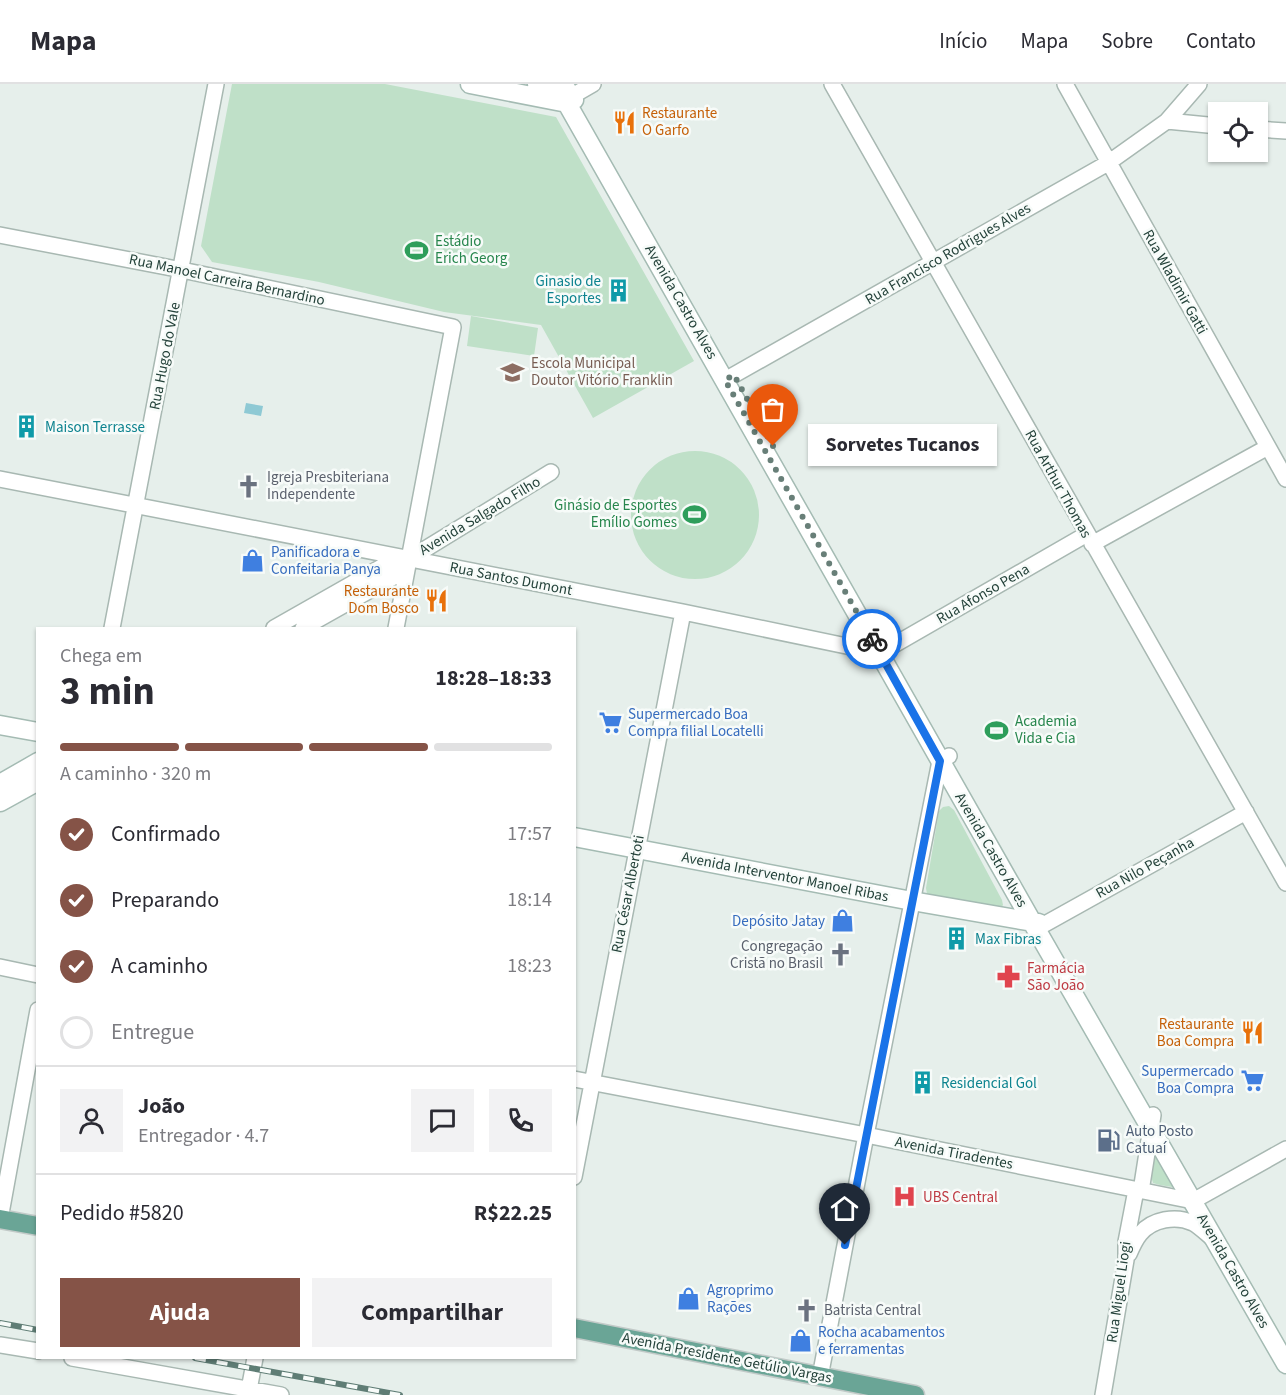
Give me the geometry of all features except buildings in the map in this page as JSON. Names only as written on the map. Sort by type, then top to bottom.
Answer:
[{"type":"main road","points":[[470,84],[567,92]]},
{"type":"main road","points":[[537,84],[567,92]]},
{"type":"main road","name":"Avenida Castro Alves","points":[[567,92],[1263,1314],[1286,1364]]},
{"type":"main road","points":[[0,725],[36,732]]},
{"type":"main road","points":[[0,784],[36,763]]},
{"type":"main road","points":[[0,802],[36,782]]},
{"type":"main road","name":"Avenida Interventor Manoel Ribas","points":[[576,837],[1039,923]]},
{"type":"main road","name":"Avenida Castro Alves","points":[[1197,1199],[1216,1241],[1263,1314],[1286,1344]]},
{"type":"main road","points":[[0,1219],[36,1226]]},
{"type":"main road","name":"Avenida Presidente Getúlio Vargas","points":[[576,1328],[915,1395]]},
{"type":"street","name":"Rua Hugo do Vale","points":[[112,627],[216,84]]},
{"type":"street","points":[[567,92],[593,84]]},
{"type":"street","name":"Rua Arthur Thomas","points":[[832,84],[1286,883]]},
{"type":"street","name":"Rua Wladimir Gatti","points":[[1065,84],[1286,479]]},
{"type":"street","name":"Rua Francisco Rodrigues Alves","points":[[730,378],[1108,163],[1167,121],[1199,84]]},
{"type":"street","points":[[1167,121],[1208,125]]},
{"type":"street","points":[[1268,130],[1286,131]]},
{"type":"street","name":"Rua Manoel Carreira Bernardino","points":[[0,235],[182,270],[453,327],[405,562]]},
{"type":"street","name":"Rua Afonso Pena","points":[[884,651],[1089,539],[1268,447]]},
{"type":"street","name":"Avenida Salgado Filho","points":[[305,627],[551,472]]},
{"type":"street","name":"Rua Santos Dumont","points":[[0,479],[405,562],[884,651]]},
{"type":"street","points":[[396,627],[405,562]]},
{"type":"street","name":"Avenida Salgado Filho","points":[[276,627],[405,562]]},
{"type":"street","name":"Rua César Albertoti","points":[[576,1167],[683,612]]},
{"type":"street","points":[[820,1377],[912,901],[945,758]]},
{"type":"street","name":"Rua Nilo Peçanha","points":[[1039,923],[1246,812]]},
{"type":"street","points":[[0,967],[36,975]]},
{"type":"street","points":[[0,1219],[36,1021]]},
{"type":"street","name":"Avenida Tiradentes","points":[[576,1079],[1138,1190],[1197,1199]]},
{"type":"street","name":"Rua Miguel Liogi","points":[[1103,1395],[1126,1260],[1126,1242],[1152,1122]]},
{"type":"street","points":[[1197,1199],[1286,1149]]},
{"type":"street","points":[[1126,1260],[1137,1238],[1146,1227],[1161,1221],[1187,1221],[1216,1241]]},
{"type":"street","points":[[0,1345],[36,1351]]},
{"type":"street","points":[[77,1359],[248,1392],[281,1395]]},
{"type":"street","points":[[248,1392],[255,1359]]},
{"type":"green space","name":"Estádio Erich Georg","points":[[232,84],[385,84],[556,117],[694,361],[593,418],[541,325],[444,312],[319,282],[212,262],[201,246]]},
{"type":"green space","points":[[471,316],[538,328],[534,356],[467,346]]},
{"type":"green space","name":"Ginásio de Esportes Emílio Gomes","points":[[695,451],[719,456],[740,470],[754,491],[759,515],[754,539],[740,560],[719,574],[695,579],[671,574],[650,560],[636,539],[631,515],[636,491],[650,470],[671,456]]},
{"type":"green space","points":[[949,806],[954,810],[1002,900],[1001,908],[932,897],[927,894],[926,888],[939,811]]},
{"type":"green space","points":[[1156,1151],[1178,1188],[1153,1183],[1151,1176]]},
{"type":"water","points":[[246,403],[263,406],[261,416],[244,413]]},
{"type":"railway","points":[[0,1323],[36,1330]]},
{"type":"railway","points":[[201,1359],[400,1395]]},
{"type":"way so far","points":[[773,446],[734,375],[725,380],[872,639]]},
{"type":"place","name":"Restaurante O Garfo","points":[[624,122]]},
{"type":"place","name":"Estádio Erich Georg","points":[[417,250]]},
{"type":"place","name":"Ginasio de Esportes","points":[[619,290]]},
{"type":"place","name":"Escola Municipal Doutor Vitório Franklin","points":[[513,372]]},
{"type":"place","name":"Maison Terrasse","points":[[27,427]]},
{"type":"place","name":"Sorvetes Tucanos","points":[[773,446]]},
{"type":"place","name":"Igreja Presbiteriana Independente","points":[[249,486]]},
{"type":"place","name":"Ginásio de Esportes Emílio Gomes","points":[[695,514]]},
{"type":"place","name":"Panificadora e Confeitaria Panya","points":[[253,561]]},
{"type":"place","name":"Restaurante Dom Bosco","points":[[437,600]]},
{"type":"place","name":"Supermercado Boa Compra filial Locatelli","points":[[610,723]]},
{"type":"place","name":"Academia Vida e Cia","points":[[997,730]]},
{"type":"place","name":"Depósito Jatay","points":[[843,921]]},
{"type":"place","name":"Max Fibras","points":[[957,939]]},
{"type":"place","name":"Congregação Cristã no Brasil","points":[[841,955]]},
{"type":"place","name":"Farmácia São João","points":[[1009,977]]},
{"type":"place","name":"Restaurante Boa Compra","points":[[1252,1033]]},
{"type":"place","name":"Supermercado Boa Compra","points":[[1252,1080]]},
{"type":"place","name":"Residencial Gol","points":[[923,1083]]},
{"type":"place","name":"Auto Posto Catuaí","points":[[1108,1140]]},
{"type":"place","name":"UBS Central","points":[[905,1197]]},
{"type":"place","name":"Agroprimo Rações","points":[[689,1299]]},
{"type":"place","name":"Batrista Central","points":[[806,1310]]},
{"type":"place","name":"Rocha acabamentos e ferramentas","points":[[800,1341]]},
{"type":"route","points":[[845,1245],[940,761],[872,639]]}]
